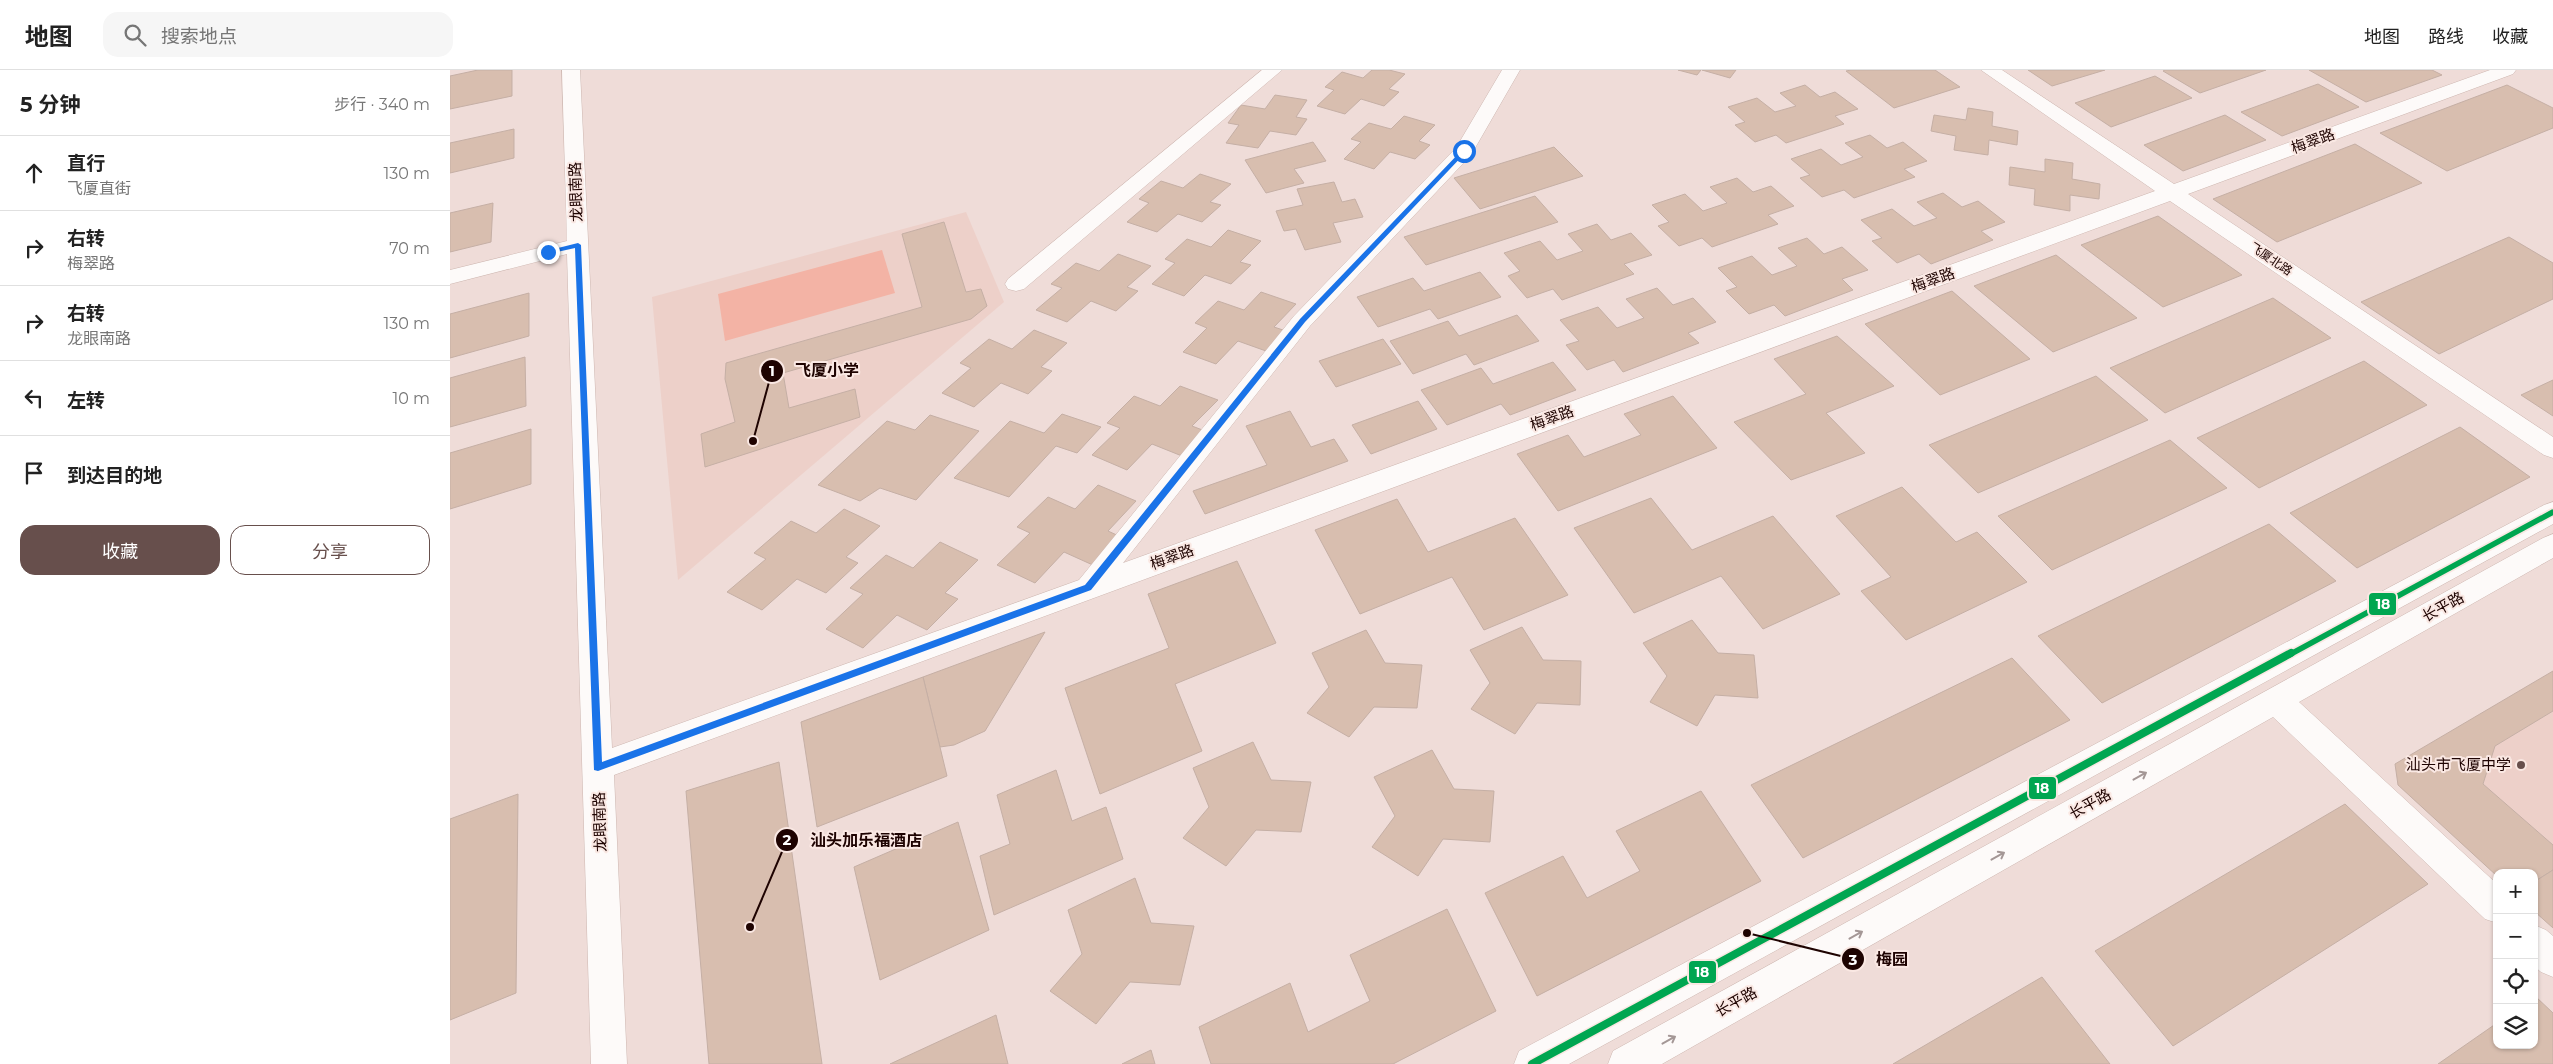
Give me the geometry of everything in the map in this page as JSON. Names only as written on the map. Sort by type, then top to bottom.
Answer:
[{"type":"street","name":"龙眼南路","points":[[571,70],[609,1064]]},
{"type":"street","points":[[1088,588],[1302,321],[1464,151],[1511,70]]},
{"type":"street","name":"飞厦北路","points":[[1990,70],[2553,449]]},
{"type":"street","name":"梅翠路","points":[[598,767],[2507,70]]},
{"type":"street","points":[[1016,284],[1274,71]]},
{"type":"street","points":[[450,277],[578,245]]},
{"type":"street","name":"长平路","points":[[1532,1064],[2553,512]]},
{"type":"street","name":"长平路","points":[[1635,1062],[2553,545]]},
{"type":"street","points":[[2276,700],[2493,903]]},
{"type":"street","points":[[2538,946],[2553,960]]},
{"type":"shaded area","points":[[966,212],[1004,302],[678,580],[652,297]]},
{"type":"shaded area","points":[[882,250],[895,293],[725,341],[718,294]]},
{"type":"shaded area","name":"汕头市飞厦中学","points":[[2553,711],[2553,845],[2483,784],[2495,746]]},
{"type":"building","points":[[478,70],[512,70],[512,96],[450,109],[450,76]]},
{"type":"building","points":[[1372,70],[1389,70],[1405,74],[1389,89],[1399,92],[1384,106],[1361,99],[1345,114],[1317,106],[1334,90],[1325,87],[1342,72],[1363,78]]},
{"type":"building","points":[[1678,70],[1701,70],[1697,75]]},
{"type":"building","points":[[1702,70],[1736,70],[1730,78]]},
{"type":"building","points":[[1935,70],[1960,87],[1894,108],[1846,71]]},
{"type":"building","points":[[2028,70],[2105,70],[2052,86]]},
{"type":"building","points":[[2266,70],[2200,93],[2163,71]]},
{"type":"building","points":[[2309,70],[2432,70],[2442,75],[2366,102]]},
{"type":"building","points":[[2155,76],[2192,98],[2111,127],[2075,103]]},
{"type":"building","points":[[2318,84],[2359,107],[2282,136],[2241,112]]},
{"type":"building","points":[[1805,85],[1820,97],[1835,92],[1858,109],[1835,116],[1844,124],[1786,143],[1776,135],[1755,142],[1735,125],[1745,122],[1728,107],[1757,98],[1775,112],[1796,106],[1780,93]]},
{"type":"building","points":[[2507,85],[2553,108],[2553,128],[2447,171],[2380,133]]},
{"type":"building","points":[[1275,95],[1307,100],[1296,117],[1307,119],[1296,135],[1270,131],[1258,148],[1226,143],[1239,125],[1228,123],[1241,105],[1265,109]]},
{"type":"building","points":[[1968,108],[1993,112],[1992,126],[2018,131],[2017,145],[1989,140],[1988,155],[1954,150],[1956,136],[1931,131],[1934,115],[1966,120]]},
{"type":"building","points":[[2225,115],[2266,140],[2183,171],[2144,145]]},
{"type":"building","points":[[1404,116],[1435,125],[1419,141],[1430,145],[1415,159],[1390,152],[1374,169],[1344,159],[1361,142],[1351,139],[1369,123],[1391,129]]},
{"type":"building","points":[[514,129],[514,158],[450,173],[450,143]]},
{"type":"building","points":[[1870,135],[1887,148],[1903,142],[1927,161],[1904,169],[1915,177],[1854,198],[1844,190],[1822,197],[1800,178],[1810,175],[1791,159],[1821,149],[1841,165],[1863,157],[1845,143]]},
{"type":"building","points":[[1313,142],[1326,161],[1294,169],[1304,183],[1266,193],[1245,160]]},
{"type":"building","points":[[2355,144],[2422,183],[2277,242],[2213,199]]},
{"type":"building","points":[[1554,147],[1583,176],[1480,209],[1454,178]]},
{"type":"building","points":[[2045,159],[2073,163],[2072,179],[2100,184],[2099,199],[2070,195],[2070,211],[2034,205],[2035,189],[2009,185],[2010,167],[2045,172]]},
{"type":"building","points":[[1200,174],[1231,184],[1210,202],[1221,205],[1202,222],[1178,214],[1157,232],[1127,222],[1149,203],[1139,199],[1161,181],[1183,188]]},
{"type":"building","points":[[1737,178],[1753,192],[1771,186],[1794,206],[1768,215],[1778,224],[1712,247],[1702,238],[1679,246],[1658,226],[1669,222],[1652,205],[1685,194],[1703,211],[1727,203],[1710,187]]},
{"type":"building","points":[[1334,182],[1342,202],[1355,199],[1363,217],[1333,223],[1341,242],[1305,250],[1296,229],[1284,231],[1276,211],[1303,205],[1297,189]]},
{"type":"building","points":[[1943,193],[1962,207],[1978,201],[2005,222],[1981,231],[1993,240],[1931,264],[1919,254],[1897,263],[1872,241],[1882,238],[1861,220],[1892,209],[1914,226],[1937,218],[1917,202]]},
{"type":"building","points":[[1535,196],[1558,222],[1426,265],[1404,237]]},
{"type":"building","points":[[493,203],[491,242],[450,252],[450,213]]},
{"type":"building","points":[[2158,216],[2242,275],[2163,307],[2081,245]]},
{"type":"building","points":[[944,222],[966,292],[981,289],[987,306],[971,319],[783,373],[789,408],[855,389],[860,417],[705,467],[701,434],[735,422],[725,379],[726,363],[922,307],[902,234]]},
{"type":"building","points":[[1597,224],[1611,240],[1631,233],[1652,255],[1624,264],[1634,274],[1562,300],[1553,289],[1527,298],[1508,276],[1520,271],[1504,253],[1540,241],[1557,260],[1583,251],[1568,234]]},
{"type":"building","points":[[1228,230],[1261,241],[1240,262],[1251,265],[1231,284],[1205,275],[1184,296],[1152,284],[1175,263],[1165,259],[1187,239],[1211,247]]},
{"type":"building","points":[[2509,237],[2553,263],[2553,299],[2439,354],[2361,302]]},
{"type":"building","points":[[1807,238],[1824,254],[1842,247],[1868,270],[1842,279],[1853,290],[1785,316],[1774,305],[1749,314],[1726,291],[1737,287],[1718,268],[1752,256],[1772,275],[1797,266],[1778,248]]},
{"type":"building","points":[[1118,254],[1151,266],[1127,287],[1138,291],[1116,311],[1091,301],[1067,322],[1036,310],[1062,288],[1051,284],[1076,263],[1099,271]]},
{"type":"building","points":[[2056,255],[2137,318],[2053,352],[1974,286]]},
{"type":"building","points":[[1480,272],[1501,297],[1438,319],[1430,309],[1378,327],[1357,297],[1413,278],[1424,291]]},
{"type":"building","points":[[1657,288],[1673,305],[1693,298],[1716,322],[1688,333],[1699,343],[1623,372],[1614,360],[1587,370],[1566,345],[1579,341],[1560,320],[1598,307],[1617,328],[1644,318],[1626,299]]},
{"type":"building","points":[[1952,291],[2030,359],[1940,395],[1865,324]]},
{"type":"building","points":[[1261,292],[1296,304],[1274,327],[1286,331],[1266,351],[1238,341],[1216,364],[1183,352],[1207,328],[1195,323],[1218,301],[1244,310]]},
{"type":"building","points":[[529,293],[529,336],[450,358],[450,314]]},
{"type":"building","points":[[2273,298],[2331,338],[2165,413],[2110,368]]},
{"type":"building","points":[[1517,315],[1539,341],[1474,365],[1466,354],[1413,374],[1390,341],[1448,321],[1459,336]]},
{"type":"building","points":[[1034,330],[1067,343],[1041,367],[1052,371],[1028,394],[1001,383],[974,407],[942,393],[971,368],[960,363],[989,339],[1012,349]]},
{"type":"building","points":[[1837,336],[1894,386],[1826,413],[1865,453],[1791,480],[1734,422],[1806,394],[1774,359]]},
{"type":"building","points":[[1383,339],[1401,364],[1336,387],[1319,361]]},
{"type":"building","points":[[525,357],[526,406],[450,427],[450,378]]},
{"type":"building","points":[[2364,361],[2427,405],[2259,488],[2197,438]]},
{"type":"building","points":[[1553,362],[1576,390],[1510,415],[1501,404],[1447,425],[1421,390],[1481,368],[1493,384]]},
{"type":"building","points":[[2096,376],[2148,420],[1978,493],[1929,445]]},
{"type":"building","points":[[2553,380],[2553,416],[2521,395]]},
{"type":"building","points":[[1180,386],[1218,400],[1192,426],[1205,431],[1182,456],[1152,444],[1127,470],[1092,455],[1120,428],[1107,423],[1134,396],[1160,406]]},
{"type":"building","points":[[1673,396],[1717,448],[1558,511],[1517,454],[1568,435],[1584,457],[1641,435],[1624,414]]},
{"type":"building","points":[[1418,401],[1437,429],[1371,454],[1352,425]]},
{"type":"building","points":[[1290,411],[1311,447],[1334,439],[1348,461],[1205,514],[1193,491],[1267,465],[1246,426]]},
{"type":"building","points":[[1062,414],[1101,427],[1077,453],[1056,446],[1009,497],[954,478],[1010,421],[1044,433]]},
{"type":"building","points":[[930,415],[979,431],[916,500],[880,488],[860,501],[818,485],[887,421],[915,430]]},
{"type":"building","points":[[2460,427],[2530,477],[2357,568],[2290,513]]},
{"type":"building","points":[[531,429],[531,484],[450,509],[450,453]]},
{"type":"building","points":[[2170,440],[2227,488],[2052,570],[1998,516]]},
{"type":"building","points":[[1098,485],[1136,501],[1108,531],[1121,537],[1095,566],[1064,552],[1035,583],[997,565],[1030,533],[1017,527],[1048,497],[1075,509]]},
{"type":"building","points":[[1902,487],[1956,542],[1977,532],[2027,582],[1906,640],[1861,591],[1891,577],[1836,516]]},
{"type":"building","points":[[1651,498],[1692,550],[1773,516],[1840,594],[1763,629],[1721,576],[1634,613],[1574,528]]},
{"type":"building","points":[[1397,499],[1428,552],[1515,518],[1568,595],[1484,630],[1452,577],[1360,614],[1315,530]]},
{"type":"building","points":[[844,509],[880,526],[846,557],[858,563],[826,593],[797,579],[762,610],[727,592],[766,559],[754,553],[791,521],[816,533]]},
{"type":"building","points":[[2269,524],[2336,581],[2102,703],[2038,636]]},
{"type":"building","points":[[940,542],[978,560],[945,593],[958,599],[927,630],[897,615],[863,648],[826,629],[863,594],[850,588],[886,555],[913,568]]},
{"type":"building","points":[[1237,561],[1276,643],[1175,684],[1202,751],[1100,794],[1065,688],[1169,648],[1148,594]]},
{"type":"building","points":[[1692,620],[1718,653],[1754,655],[1758,698],[1715,695],[1697,726],[1650,702],[1667,676],[1643,643]]},
{"type":"building","points":[[1522,627],[1543,660],[1581,661],[1580,705],[1537,703],[1515,734],[1471,709],[1490,683],[1470,650]]},
{"type":"building","points":[[1366,630],[1385,663],[1422,665],[1417,708],[1374,707],[1349,737],[1307,713],[1329,687],[1312,653]]},
{"type":"building","points":[[1045,632],[985,731],[954,745],[940,747],[923,677]]},
{"type":"building","points":[[2012,658],[2070,720],[1803,858],[1751,785]]},
{"type":"building","points":[[2553,671],[2553,711],[2495,746],[2483,784],[2553,845],[2553,870],[2538,879],[2538,869],[2493,869],[2493,872],[2398,785],[2395,764]]},
{"type":"building","points":[[923,677],[947,776],[817,827],[801,722]]},
{"type":"building","points":[[1253,742],[1271,780],[1311,782],[1301,832],[1256,830],[1226,866],[1183,838],[1209,807],[1193,768]]},
{"type":"building","points":[[1432,750],[1454,789],[1494,791],[1490,842],[1443,839],[1418,876],[1372,847],[1395,816],[1374,777]]},
{"type":"building","points":[[779,762],[822,1064],[709,1064],[686,791]]},
{"type":"building","points":[[1056,770],[1072,821],[1106,807],[1123,859],[994,915],[980,856],[1010,844],[997,795]]},
{"type":"building","points":[[1701,791],[1761,881],[1537,996],[1485,893],[1563,856],[1587,898],[1640,871],[1616,831]]},
{"type":"building","points":[[518,794],[516,993],[450,1020],[450,819]]},
{"type":"building","points":[[2345,804],[2428,884],[2173,1046],[2095,951]]},
{"type":"building","points":[[958,822],[989,930],[880,980],[854,867]]},
{"type":"building","points":[[2553,870],[2553,928],[2538,915],[2538,879]]},
{"type":"building","points":[[1135,878],[1151,923],[1194,926],[1180,985],[1130,982],[1096,1024],[1050,991],[1082,954],[1068,910]]},
{"type":"building","points":[[1447,909],[1496,1011],[1393,1064],[1211,1064],[1199,1027],[1290,983],[1308,1032],[1370,1001],[1350,955]]},
{"type":"building","points":[[2042,977],[2110,1064],[1893,1064]]},
{"type":"building","points":[[2538,999],[2553,1013],[2553,1064],[2438,1064],[2493,1026],[2493,1049],[2538,1049]]},
{"type":"building","points":[[996,1015],[1008,1064],[890,1064]]},
{"type":"building","points":[[1151,1050],[1155,1064],[1122,1064]]},
{"type":"transit line","name":"18","points":[[1532,1064],[2553,512]]},
{"type":"place","name":"飞厦小学","points":[[753,441]]},
{"type":"place","name":"汕头市飞厦中学","points":[[2521,765]]},
{"type":"place","name":"汕头加乐福酒店","points":[[750,927]]},
{"type":"place","name":"梅园","points":[[1747,933]]},
{"type":"route","points":[[548,252],[578,245],[598,767],[1088,588],[1302,321],[1464,151]]}]
